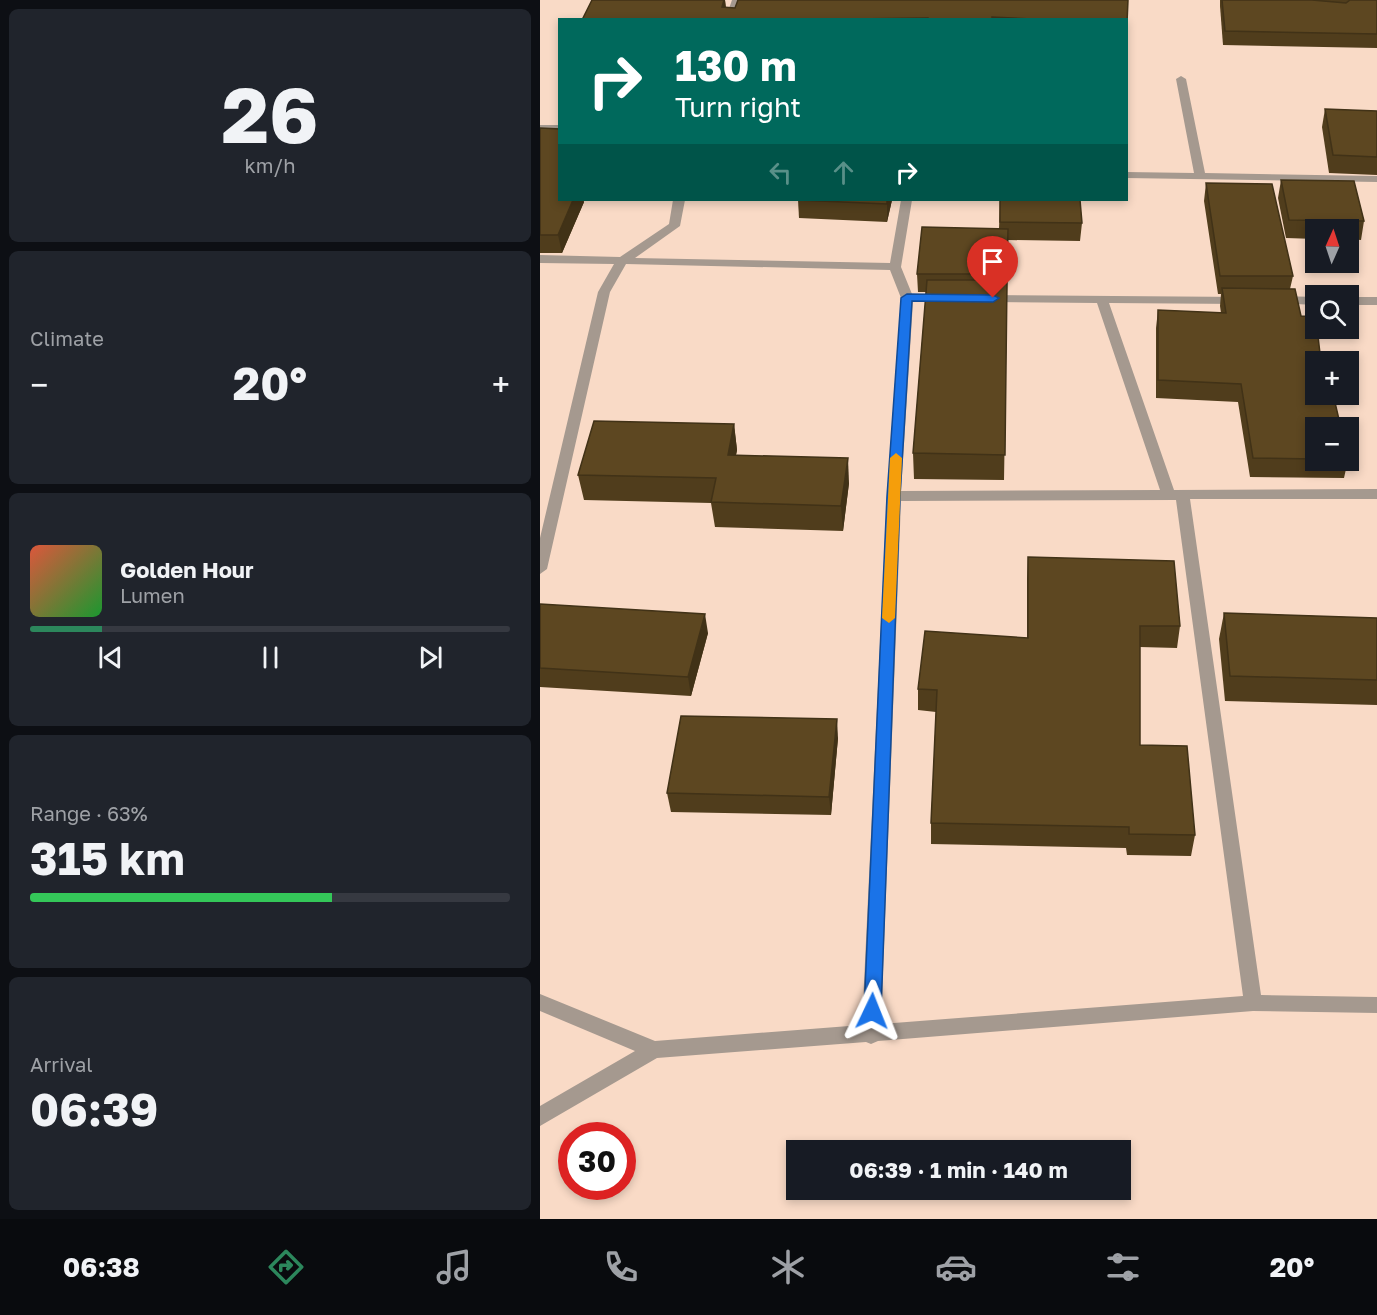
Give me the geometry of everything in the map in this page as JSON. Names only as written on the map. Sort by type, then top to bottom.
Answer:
[{"type":"street","points":[[731,18],[737,0]]},
{"type":"street","points":[[1181,79],[1200,176]]},
{"type":"street","points":[[540,128],[558,128]]},
{"type":"street","points":[[1128,175],[1377,179]]},
{"type":"street","points":[[540,569],[604,292],[622,261],[674,226],[679,201]]},
{"type":"street","points":[[871,1035],[894,496],[907,298],[895,267],[907,201]]},
{"type":"street","points":[[540,259],[895,267]]},
{"type":"street","points":[[907,298],[1305,301]]},
{"type":"street","points":[[1102,299],[1175,495],[1253,1003]]},
{"type":"street","points":[[1359,301],[1377,301]]},
{"type":"street","points":[[894,496],[1377,494]]},
{"type":"street","points":[[540,1002],[654,1050]]},
{"type":"street","points":[[540,1117],[654,1050],[871,1035],[1253,1003],[1377,1005]]},
{"type":"building","points":[[592,0],[724,0],[722,7],[735,8],[738,0],[1128,0],[1127,18],[583,18]]},
{"type":"building","points":[[1222,0],[1312,0],[1346,3],[1350,0],[1377,0],[1377,34],[1225,31]]},
{"type":"building","points":[[1325,109],[1377,111],[1377,157],[1333,155]]},
{"type":"building","points":[[540,128],[558,129],[558,201],[573,201],[558,235],[540,235]]},
{"type":"building","points":[[1281,180],[1354,181],[1364,221],[1359,219],[1289,220]]},
{"type":"building","points":[[1206,183],[1272,184],[1293,276],[1220,276]]},
{"type":"building","points":[[820,201],[887,201],[887,204]]},
{"type":"building","points":[[1000,201],[1080,201],[1082,223],[1000,222]]},
{"type":"building","points":[[922,227],[1008,229],[1007,274],[917,274]]},
{"type":"building","points":[[927,280],[1007,280],[1005,455],[913,453]]},
{"type":"building","points":[[1222,288],[1295,289],[1301,316],[1305,316],[1305,339],[1318,339],[1320,351],[1305,351],[1305,405],[1336,405],[1338,417],[1305,417],[1305,459],[1253,458],[1241,384],[1158,380],[1158,310],[1226,313]]},
{"type":"building","points":[[594,421],[734,424],[728,455],[848,458],[841,506],[711,502],[716,478],[578,475]]},
{"type":"building","points":[[1028,557],[1174,561],[1180,626],[1140,626],[1140,745],[1187,746],[1195,835],[1129,834],[1129,827],[931,823],[937,690],[918,689],[925,631],[1028,638]]},
{"type":"building","points":[[540,604],[705,614],[688,677],[540,668]]},
{"type":"building","points":[[1224,613],[1377,618],[1377,680],[1230,676]]},
{"type":"building","points":[[681,716],[837,719],[829,797],[667,793]]},
{"type":"slow traffic","points":[[889,618],[896,458]]},
{"type":"route","points":[[872,1011],[894,496],[907,298],[993,298]]}]
